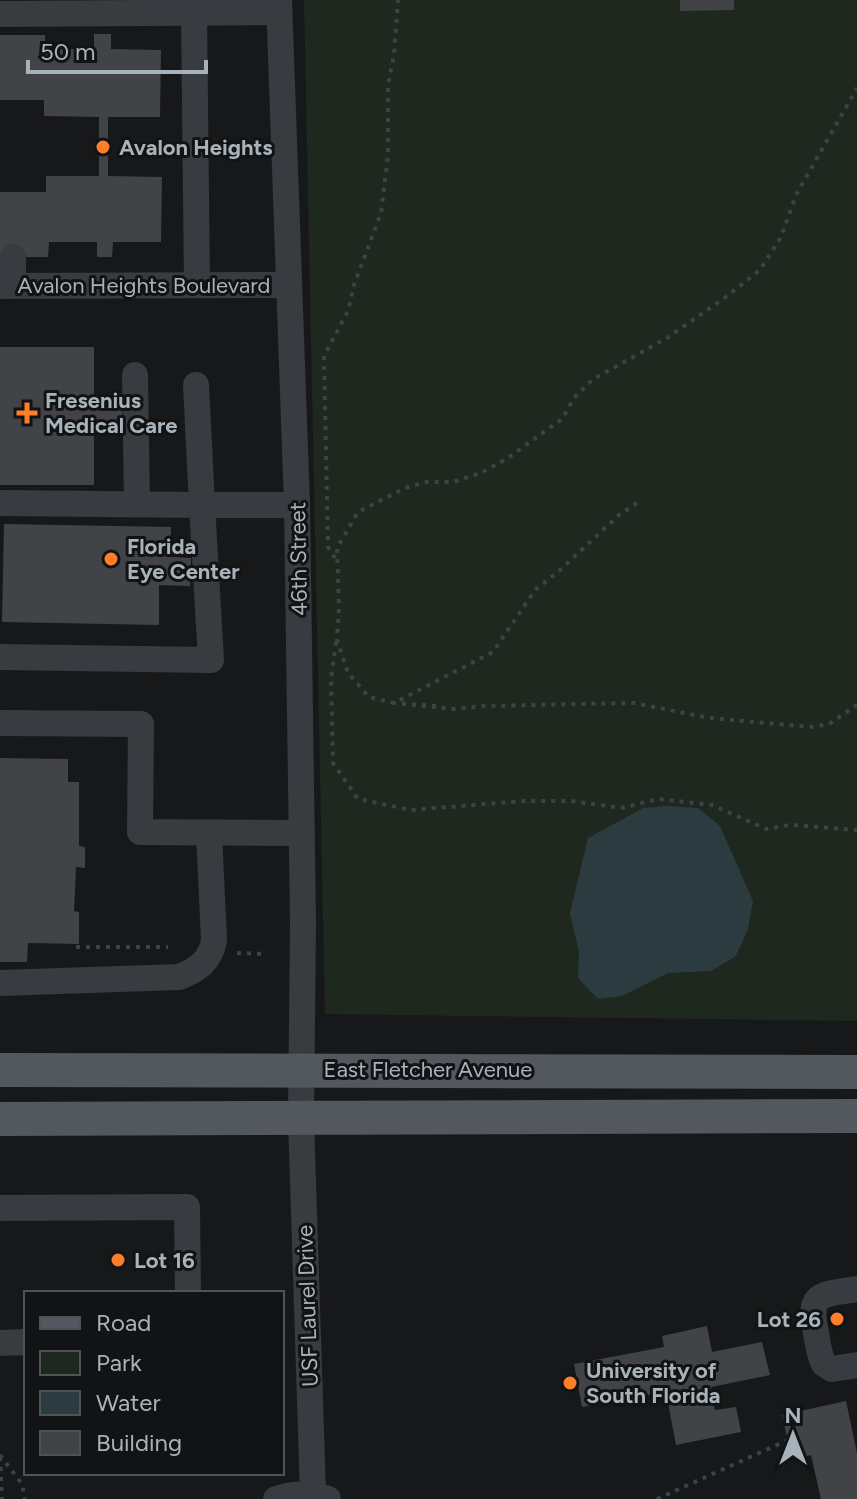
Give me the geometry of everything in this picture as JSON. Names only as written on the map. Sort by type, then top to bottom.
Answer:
[{"type":"main road","name":"East Fletcher Avenue","points":[[0,1070],[301,1068],[857,1072]]},
{"type":"main road","points":[[0,1119],[857,1116]]},
{"type":"street","points":[[0,14],[194,12],[279,6]]},
{"type":"street","name":"46th Street","points":[[279,6],[297,505],[302,833],[301,1119]]},
{"type":"street","points":[[194,12],[197,285]]},
{"type":"street","points":[[6,286],[13,257]]},
{"type":"street","name":"Avalon Heights Boulevard","points":[[6,286],[288,285]]},
{"type":"street","points":[[135,375],[137,504]]},
{"type":"street","points":[[0,657],[211,660],[196,385]]},
{"type":"street","points":[[0,503],[297,505]]},
{"type":"street","points":[[0,723],[141,724],[140,832],[302,833]]},
{"type":"street","points":[[0,983],[179,977],[191,972],[212,952],[214,940],[209,833]]},
{"type":"street","name":"USF Laurel Drive","points":[[276,1499],[291,1494],[320,1496],[301,1119]]},
{"type":"street","points":[[0,1208],[187,1207],[188,1291]]},
{"type":"street","points":[[857,1289],[823,1297],[814,1303],[811,1312],[824,1364],[832,1369],[857,1365]]},
{"type":"street","points":[[0,1343],[24,1342]]},
{"type":"path","points":[[337,560],[328,547],[324,356],[348,311],[354,285],[381,213],[388,156],[388,85],[394,55],[398,0]]},
{"type":"path","points":[[857,88],[796,195],[781,237],[760,270],[667,338],[592,380],[574,398],[562,419],[508,458],[481,473],[453,482],[426,482],[405,488],[358,512],[337,548],[339,607],[331,679],[333,763],[358,799],[411,810],[523,801],[571,801],[622,808],[658,799],[712,805],[766,829],[790,825],[857,830]]},
{"type":"path","points":[[394,703],[493,652],[535,590],[619,515],[637,503]]},
{"type":"path","points":[[337,640],[348,673],[369,697],[394,703],[453,709],[634,703],[709,718],[811,727],[829,724],[857,705]]},
{"type":"path","points":[[394,703],[436,706]]},
{"type":"path","points":[[76,947],[168,947]]},
{"type":"path","points":[[232,953],[266,954]]},
{"type":"path","points":[[657,1499],[788,1440]]},
{"type":"path","points":[[0,1456],[2,1499]]},
{"type":"path","points":[[0,1456],[22,1484],[25,1499]]},
{"type":"green space","points":[[304,0],[857,0],[857,1021],[325,1014]]},
{"type":"water","points":[[643,808],[698,808],[720,826],[753,901],[748,929],[736,956],[711,971],[668,973],[622,996],[598,999],[578,978],[579,952],[570,913],[588,838]]},
{"type":"building","points":[[680,0],[734,0],[734,10],[680,11]]},
{"type":"building","name":"Avalon Heights","points":[[94,34],[111,34],[111,49],[161,50],[160,117],[108,117],[108,176],[162,177],[161,242],[113,242],[112,257],[97,257],[97,242],[49,242],[48,257],[0,257],[0,192],[46,192],[46,176],[99,176],[99,117],[44,116],[44,100],[0,100],[0,35],[45,35],[45,49],[94,49]]},
{"type":"building","points":[[0,347],[94,347],[94,398],[122,398],[122,428],[94,428],[94,485],[0,485]]},
{"type":"building","points":[[4,524],[171,527],[170,557],[191,558],[190,586],[159,585],[159,625],[2,622]]},
{"type":"building","points":[[0,758],[68,759],[68,782],[79,782],[79,846],[85,847],[85,868],[76,867],[74,911],[79,912],[79,944],[28,943],[27,962],[0,962]]},
{"type":"building","points":[[707,1326],[712,1352],[762,1342],[770,1375],[711,1387],[715,1410],[736,1407],[741,1432],[676,1445],[666,1392],[582,1407],[574,1364],[664,1347],[662,1336]]},
{"type":"building","points":[[846,1401],[857,1453],[857,1499],[821,1499],[811,1455],[792,1459],[782,1415]]},
{"type":"place","name":"Avalon Heights","points":[[103,147]]},
{"type":"place","name":"Fresenius Medical Care","points":[[27,413]]},
{"type":"place","name":"Florida Eye Center","points":[[111,559]]},
{"type":"place","name":"Lot 16","points":[[118,1260]]},
{"type":"place","name":"Lot 26","points":[[837,1319]]},
{"type":"place","name":"University of South Florida","points":[[570,1383]]}]
